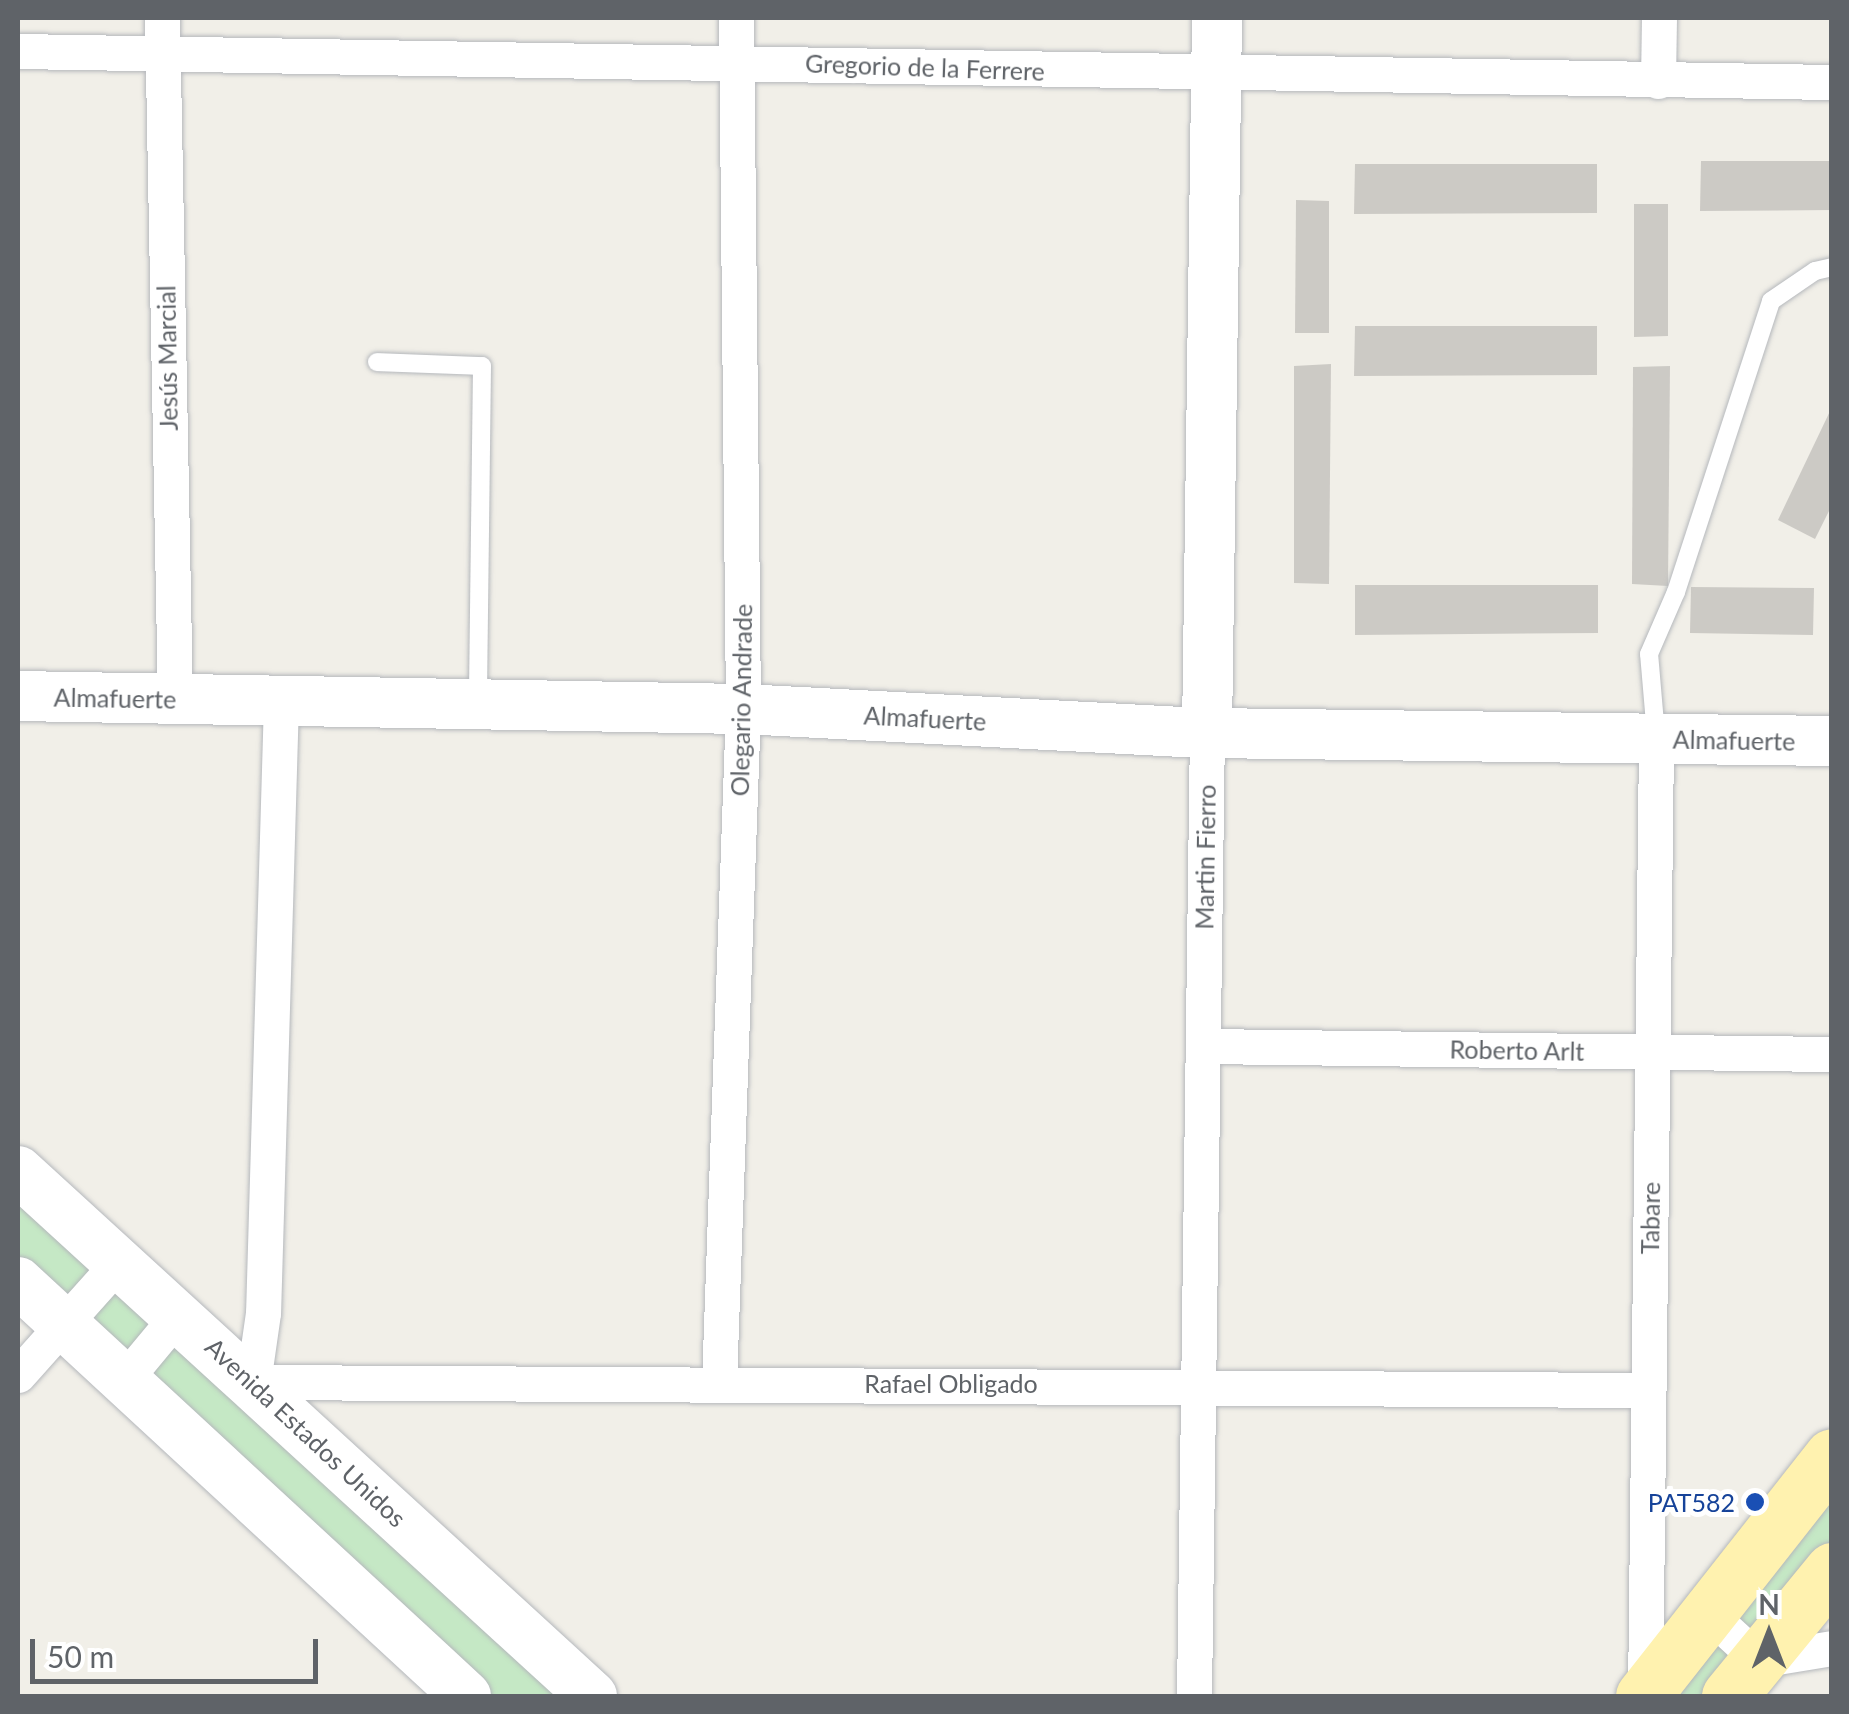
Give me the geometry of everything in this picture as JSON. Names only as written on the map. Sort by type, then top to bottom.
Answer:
[{"type":"main road","points":[[1644,1696],[1832,1456]]},
{"type":"main road","points":[[1744,1678],[1832,1570]]},
{"type":"street","name":"Jesús Marcial","points":[[162,18],[174,699]]},
{"type":"street","name":"Olegario Andrade","points":[[719,1382],[743,709],[736,18]]},
{"type":"street","name":"Martin Fierro","points":[[1194,1696],[1217,18]]},
{"type":"street","points":[[1658,81],[1659,18]]},
{"type":"street","name":"Gregorio de la Ferrere","points":[[18,52],[736,62],[1216,75],[1832,82]]},
{"type":"street","name":"Almafuerte","points":[[18,696],[743,709],[1207,733],[1832,741]]},
{"type":"street","points":[[253,1382],[263,1313],[281,701]]},
{"type":"street","name":"Tabare","points":[[1644,1696],[1656,738]]},
{"type":"street","name":"Roberto Arlt","points":[[1203,1046],[1832,1054]]},
{"type":"street","name":"Avenida Estados Unidos","points":[[18,1171],[592,1696]]},
{"type":"street","points":[[18,1375],[119,1262]]},
{"type":"street","points":[[18,1282],[466,1696]]},
{"type":"street","points":[[124,1380],[178,1315]]},
{"type":"street","name":"Rafael Obligado","points":[[253,1382],[1198,1384],[1648,1390]]},
{"type":"street","points":[[1707,1612],[1744,1678],[1832,1648]]},
{"type":"lane","points":[[1656,738],[1650,654],[1676,592],[1771,301],[1816,271],[1832,267]]},
{"type":"lane","points":[[377,362],[482,366],[478,704]]},
{"type":"green space","points":[[18,1171],[592,1696],[466,1696],[18,1282]]},
{"type":"green space","points":[[1831,1456],[1831,1570],[1729,1696],[1643,1696]]},
{"type":"building","points":[[1701,161],[1832,161],[1832,210],[1700,211]]},
{"type":"building","points":[[1355,164],[1597,164],[1597,213],[1354,214]]},
{"type":"building","points":[[1296,200],[1329,201],[1329,333],[1295,333]]},
{"type":"building","points":[[1634,204],[1668,204],[1668,336],[1634,337]]},
{"type":"building","points":[[1355,326],[1597,326],[1597,375],[1354,376]]},
{"type":"building","points":[[1331,364],[1329,584],[1294,583],[1294,366]]},
{"type":"building","points":[[1670,366],[1668,586],[1632,584],[1633,367]]},
{"type":"building","points":[[1832,407],[1832,505],[1815,539],[1778,520]]},
{"type":"building","points":[[1355,585],[1598,585],[1598,633],[1355,635]]},
{"type":"building","points":[[1691,587],[1814,588],[1813,635],[1690,633]]},
{"type":"place","name":"PAT582","points":[[1755,1502]]}]
